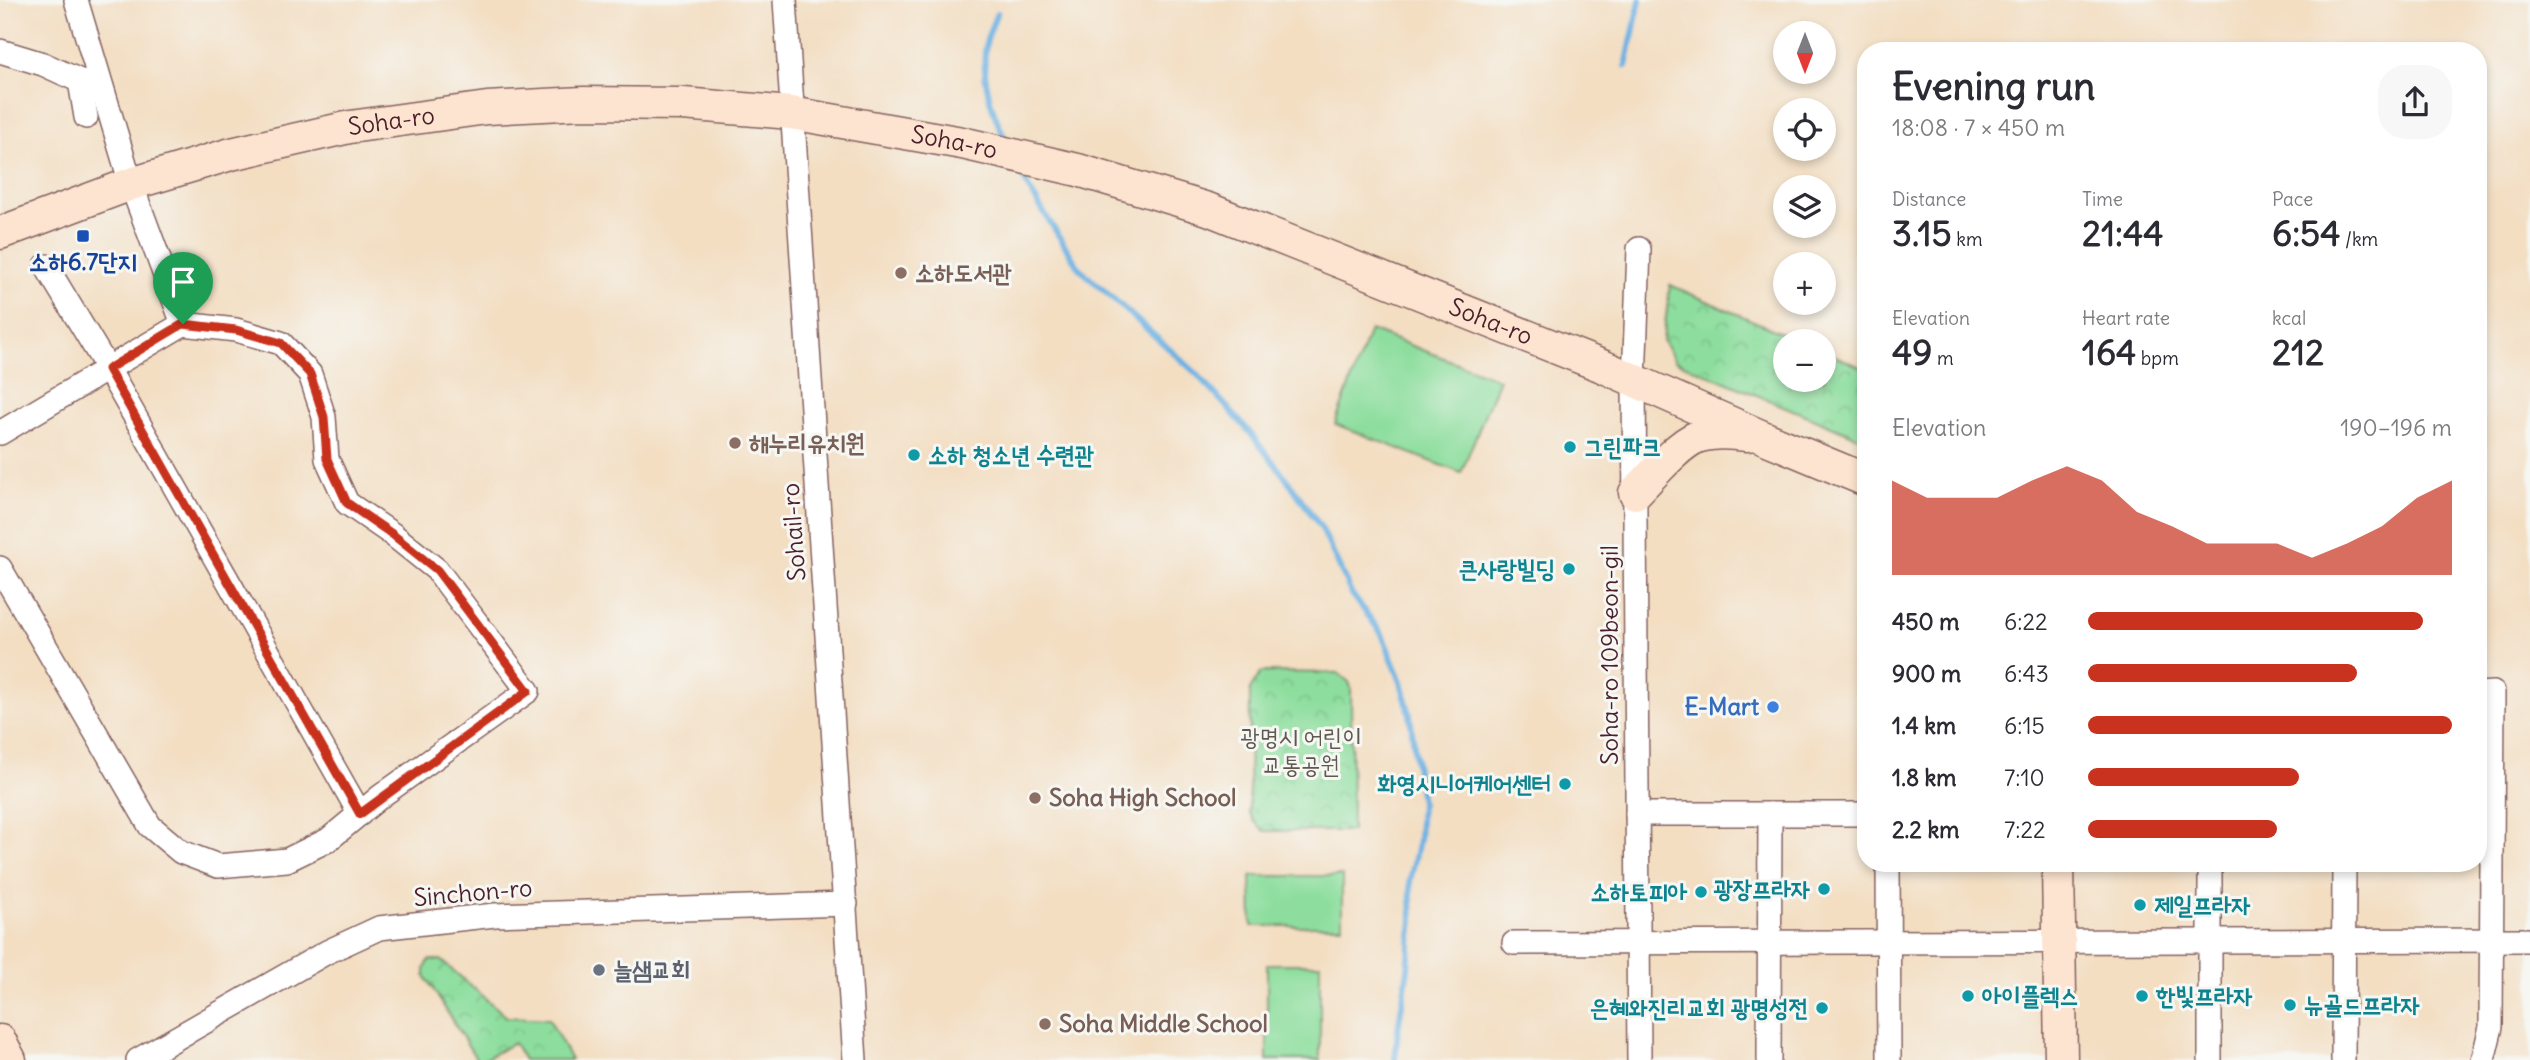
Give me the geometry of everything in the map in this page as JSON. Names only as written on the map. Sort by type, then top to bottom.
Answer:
[{"type":"street","points":[[76,0],[131,184],[183,324]]},
{"type":"street","name":"Sohail-ro","points":[[785,0],[855,1060]]},
{"type":"street","points":[[0,51],[43,64],[80,81],[86,117]]},
{"type":"street","name":"Soha-ro","points":[[0,233],[131,184],[300,137],[350,127],[487,108],[583,103],[683,104],[791,113],[962,143],[1078,170],[1208,209],[1480,316],[1857,476]]},
{"type":"street","name":"Soha-ro 109beon-gil","points":[[1639,249],[1634,381],[1639,1060]]},
{"type":"street","points":[[46,266],[108,369],[360,814]]},
{"type":"street","points":[[0,433],[183,324],[236,330],[281,343],[310,374],[324,417],[327,459],[347,503],[437,570],[528,691],[328,840],[287,860],[218,866],[181,852],[150,826],[0,568]]},
{"type":"street","points":[[1635,493],[1675,451],[1698,437],[1724,433],[1758,435]]},
{"type":"street","points":[[2483,1060],[2491,1027],[2492,939],[2487,764]]},
{"type":"street","points":[[1637,814],[1857,814]]},
{"type":"street","points":[[1769,1060],[1770,814]]},
{"type":"street","points":[[1888,872],[1889,1060]]},
{"type":"street","points":[[2059,872],[2061,1060]]},
{"type":"street","points":[[2210,872],[2210,1060]]},
{"type":"street","points":[[2343,1060],[2344,872]]},
{"type":"street","name":"Sinchon-ro","points":[[138,1060],[327,952],[379,928],[495,915],[846,904]]},
{"type":"street","points":[[1514,943],[2530,940]]},
{"type":"street","points":[[0,1041],[10,1060]]},
{"type":"green space","points":[[1670,285],[1773,329],[1773,392],[1836,392],[1836,356],[1857,365],[1857,437],[1675,361],[1663,341]]},
{"type":"green space","points":[[1370,330],[1499,379],[1461,473],[1335,424]]},
{"type":"green space","name":"광명시 어린이 교통공원","points":[[1261,672],[1338,673],[1349,682],[1352,831],[1264,831],[1254,821],[1249,812],[1250,690]]},
{"type":"green space","points":[[1251,876],[1342,876],[1342,926],[1252,926]]},
{"type":"green space","points":[[429,960],[441,960],[507,1017],[549,1019],[571,1060],[524,1060],[514,1043],[477,1060],[425,976]]},
{"type":"green space","points":[[1267,964],[1320,964],[1320,1060],[1267,1060]]},
{"type":"waterway","points":[[1626,66],[1640,0]]},
{"type":"waterway","points":[[997,13],[986,44],[985,69],[992,107],[1006,141]]},
{"type":"waterway","points":[[1018,167],[1079,268],[1196,373],[1247,429],[1292,486],[1322,529],[1351,593],[1382,634],[1401,682],[1410,715],[1421,803],[1419,840],[1410,881],[1412,919],[1408,969],[1395,1060]]},
{"type":"place","name":"소하6.7단지","points":[[83,236]]},
{"type":"place","name":"소하도서관","points":[[901,273]]},
{"type":"place","name":"해누리유치원","points":[[735,443]]},
{"type":"place","name":"그린파크","points":[[1570,447]]},
{"type":"place","name":"소하 청소년 수련관","points":[[914,455]]},
{"type":"place","name":"큰사랑빌딩","points":[[1569,569]]},
{"type":"place","name":"E-Mart","points":[[1773,707]]},
{"type":"place","name":"화영시니어케어센터","points":[[1565,784]]},
{"type":"place","name":"Soha High School","points":[[1035,798]]},
{"type":"place","name":"광장프라자","points":[[1824,889]]},
{"type":"place","name":"소하토피아","points":[[1701,892]]},
{"type":"place","name":"제일프라자","points":[[2140,905]]},
{"type":"place","name":"늘샘교회","points":[[599,970]]},
{"type":"place","name":"아이플렉스","points":[[1968,996]]},
{"type":"place","name":"한빛프라자","points":[[2142,996]]},
{"type":"place","name":"뉴골드프라자","points":[[2290,1005]]},
{"type":"place","name":"은혜와진리교회 광명성전","points":[[1822,1008]]},
{"type":"place","name":"Soha Middle School","points":[[1045,1024]]},
{"type":"route","points":[[183,324],[236,330],[281,343],[310,374],[324,417],[327,459],[347,503],[437,570],[528,691],[381,796],[360,814],[108,369],[183,324]]}]
